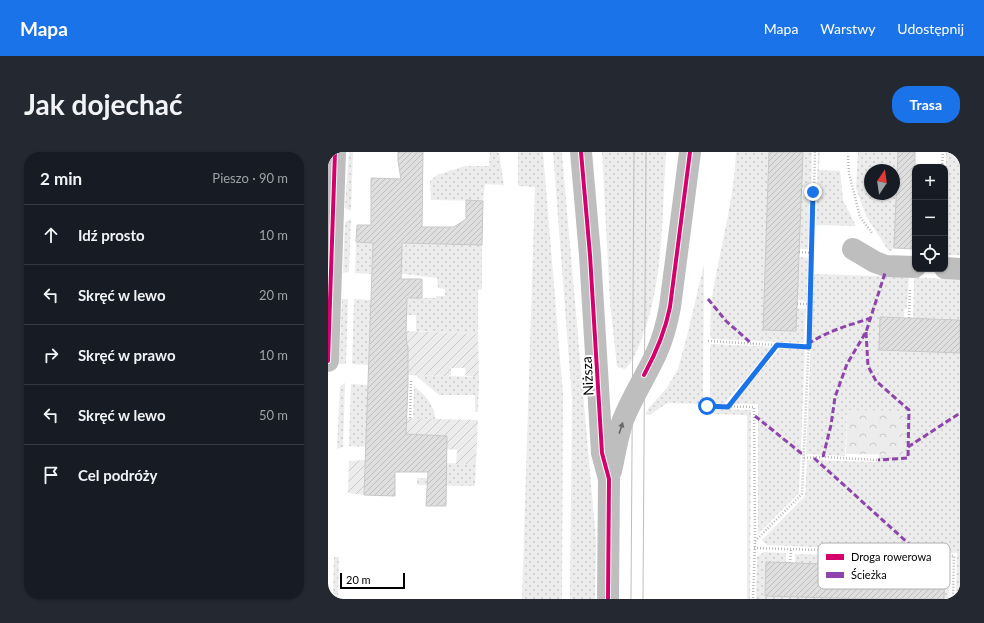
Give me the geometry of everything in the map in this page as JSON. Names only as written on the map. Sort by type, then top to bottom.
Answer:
[{"type":"street","points":[[328,360],[335,152]]},
{"type":"street","name":"Niższa","points":[[581,152],[599,382],[602,453],[608,480]]},
{"type":"street","name":"Niższa","points":[[608,599],[608,480],[616,442],[623,420],[656,354],[669,315],[690,152]]},
{"type":"street","points":[[853,249],[875,262],[913,274]]},
{"type":"street","points":[[948,268],[960,269]]},
{"type":"street","points":[[599,382],[606,395],[613,401],[621,403],[628,402],[633,398]]},
{"type":"path","points":[[755,542],[802,494],[809,347],[814,152]]},
{"type":"path","points":[[942,164],[943,152]]},
{"type":"path","points":[[848,156],[849,173],[860,217],[873,235]]},
{"type":"path","points":[[801,191],[813,192]]},
{"type":"path","points":[[799,252],[812,253]]},
{"type":"path","points":[[908,318],[913,274]]},
{"type":"path","points":[[797,304],[810,304]]},
{"type":"path","points":[[708,342],[809,347]]},
{"type":"path","points":[[728,407],[777,345]]},
{"type":"path","points":[[410,418],[411,380]]},
{"type":"path","points":[[707,406],[754,407],[755,542],[753,599]]},
{"type":"path","points":[[804,458],[823,457],[878,460]]},
{"type":"path","points":[[754,548],[818,550]]},
{"type":"path","points":[[790,563],[791,549]]},
{"type":"path","points":[[950,556],[954,556],[953,599]]},
{"type":"green space","points":[[349,152],[353,152],[351,211],[345,208]]},
{"type":"green space","points":[[490,152],[499,153],[504,185],[485,184],[483,201],[431,200],[430,181],[437,175],[465,166],[489,166]]},
{"type":"green space","points":[[518,152],[543,152],[563,394],[562,599],[522,599],[535,187],[518,186]]},
{"type":"green space","points":[[553,152],[561,152],[562,154],[596,540],[595,599],[570,599],[572,400]]},
{"type":"green space","points":[[602,152],[666,152],[658,274],[654,298],[639,347],[636,354],[625,369],[617,367],[610,303]]},
{"type":"green space","points":[[736,152],[769,152],[763,330],[796,331],[797,308],[806,309],[804,343],[712,339],[710,337],[712,297],[733,188]]},
{"type":"green space","points":[[803,152],[812,152],[811,188],[801,187]]},
{"type":"green space","points":[[818,152],[820,152],[819,170],[840,171],[843,200],[856,226],[816,225]]},
{"type":"green space","points":[[858,152],[898,152],[898,164],[864,164],[864,200],[896,200],[894,248],[891,251],[888,250],[866,216],[856,188]]},
{"type":"green space","points":[[946,152],[960,152],[960,255],[948,255],[948,164],[946,164]]},
{"type":"green space","points":[[801,196],[810,197],[808,249],[799,249]]},
{"type":"green space","points":[[351,219],[349,272],[343,273],[345,222]]},
{"type":"green space","points":[[356,242],[373,243],[372,274],[355,273]]},
{"type":"green space","points":[[402,243],[482,245],[482,289],[478,290],[478,334],[416,331],[416,315],[407,315],[407,299],[436,298],[436,296],[445,296],[445,289],[438,288],[437,278],[397,273],[401,264]]},
{"type":"green space","points":[[799,257],[808,258],[807,301],[797,300]]},
{"type":"green space","points":[[704,264],[703,404],[667,403],[650,415],[646,414],[648,409],[666,389],[678,369]]},
{"type":"green space","points":[[814,274],[909,277],[907,308],[904,309],[904,317],[880,317],[879,350],[960,353],[960,599],[956,599],[957,553],[950,553],[950,543],[818,543],[818,547],[767,545],[762,540],[805,496],[807,460],[879,462],[879,455],[903,455],[847,410],[845,456],[806,454]]},
{"type":"green space","points":[[914,277],[960,280],[960,319],[913,318]]},
{"type":"green space","points":[[342,299],[348,299],[346,364],[339,364]]},
{"type":"green space","points":[[354,299],[371,300],[369,365],[352,364]]},
{"type":"green space","points":[[407,331],[478,334],[479,377],[466,376],[465,368],[451,368],[451,375],[449,376],[408,375]]},
{"type":"green space","points":[[711,344],[772,347],[724,404],[710,403]]},
{"type":"green space","points":[[780,348],[805,349],[799,493],[758,534],[758,404],[733,404]]},
{"type":"green space","points":[[415,375],[479,377],[478,412],[475,412],[475,395],[439,395]]},
{"type":"green space","points":[[345,383],[343,447],[337,449],[340,386]]},
{"type":"green space","points":[[351,384],[368,385],[366,447],[349,446]]},
{"type":"green space","points":[[414,386],[425,396],[431,405],[435,414],[435,419],[413,419]]},
{"type":"green space","points":[[704,409],[751,410],[750,599],[747,599],[747,415],[704,414]]},
{"type":"green space","points":[[847,410],[903,411],[903,455],[846,454]]},
{"type":"green space","points":[[401,418],[478,420],[476,464],[456,464],[457,450],[447,449],[447,436],[401,434]]},
{"type":"green space","points":[[365,460],[364,495],[348,493],[349,461]]},
{"type":"green space","points":[[441,463],[476,464],[475,486],[417,485],[417,478],[440,479]]},
{"type":"green space","points":[[764,552],[786,553],[786,563],[818,577],[818,589],[844,589],[866,599],[756,599],[757,557]]},
{"type":"green space","points":[[795,554],[818,555],[818,564],[795,563]]},
{"type":"green space","points":[[334,557],[339,557],[338,598],[333,598]]},
{"type":"green space","points":[[939,589],[949,589],[949,599],[944,599]]},
{"type":"building","points":[[398,152],[423,152],[422,227],[454,227],[466,219],[466,200],[483,201],[482,245],[402,243],[401,279],[422,279],[422,298],[407,298],[406,331],[408,346],[408,384],[406,434],[447,436],[446,506],[426,506],[428,472],[395,472],[395,496],[364,495],[373,243],[356,242],[357,225],[371,225],[371,178],[401,179]]},
{"type":"building","points":[[769,152],[803,152],[796,331],[763,330]]},
{"type":"building","points":[[898,152],[915,152],[915,164],[912,164],[912,249],[894,248],[896,200],[900,200],[900,164],[898,164]]},
{"type":"building","points":[[880,317],[960,320],[960,353],[879,350]]},
{"type":"building","points":[[766,562],[818,564],[818,589],[944,589],[944,599],[866,599],[765,596]]},
{"type":"tram line","points":[[631,599],[634,152]]},
{"type":"tram line","points":[[643,599],[646,152]]},
{"type":"marked path","points":[[823,457],[831,425],[835,397],[847,364],[866,332],[885,273]]},
{"type":"marked path","points":[[708,299],[726,321],[752,344]]},
{"type":"marked path","points":[[808,344],[831,332],[871,318]]},
{"type":"marked path","points":[[866,332],[868,366],[876,381],[909,410],[908,458],[878,460]]},
{"type":"marked path","points":[[908,447],[960,413]]},
{"type":"marked path","points":[[755,416],[801,453],[804,452]]},
{"type":"marked path","points":[[814,458],[908,543]]},
{"type":"cycle path","points":[[328,361],[335,152]]},
{"type":"cycle path","points":[[581,152],[590,255],[602,453],[609,479],[608,599]]},
{"type":"cycle path","points":[[644,375],[660,342],[670,307],[690,152]]},
{"type":"route","points":[[707,406],[728,407],[777,345],[809,347],[813,192]]}]
